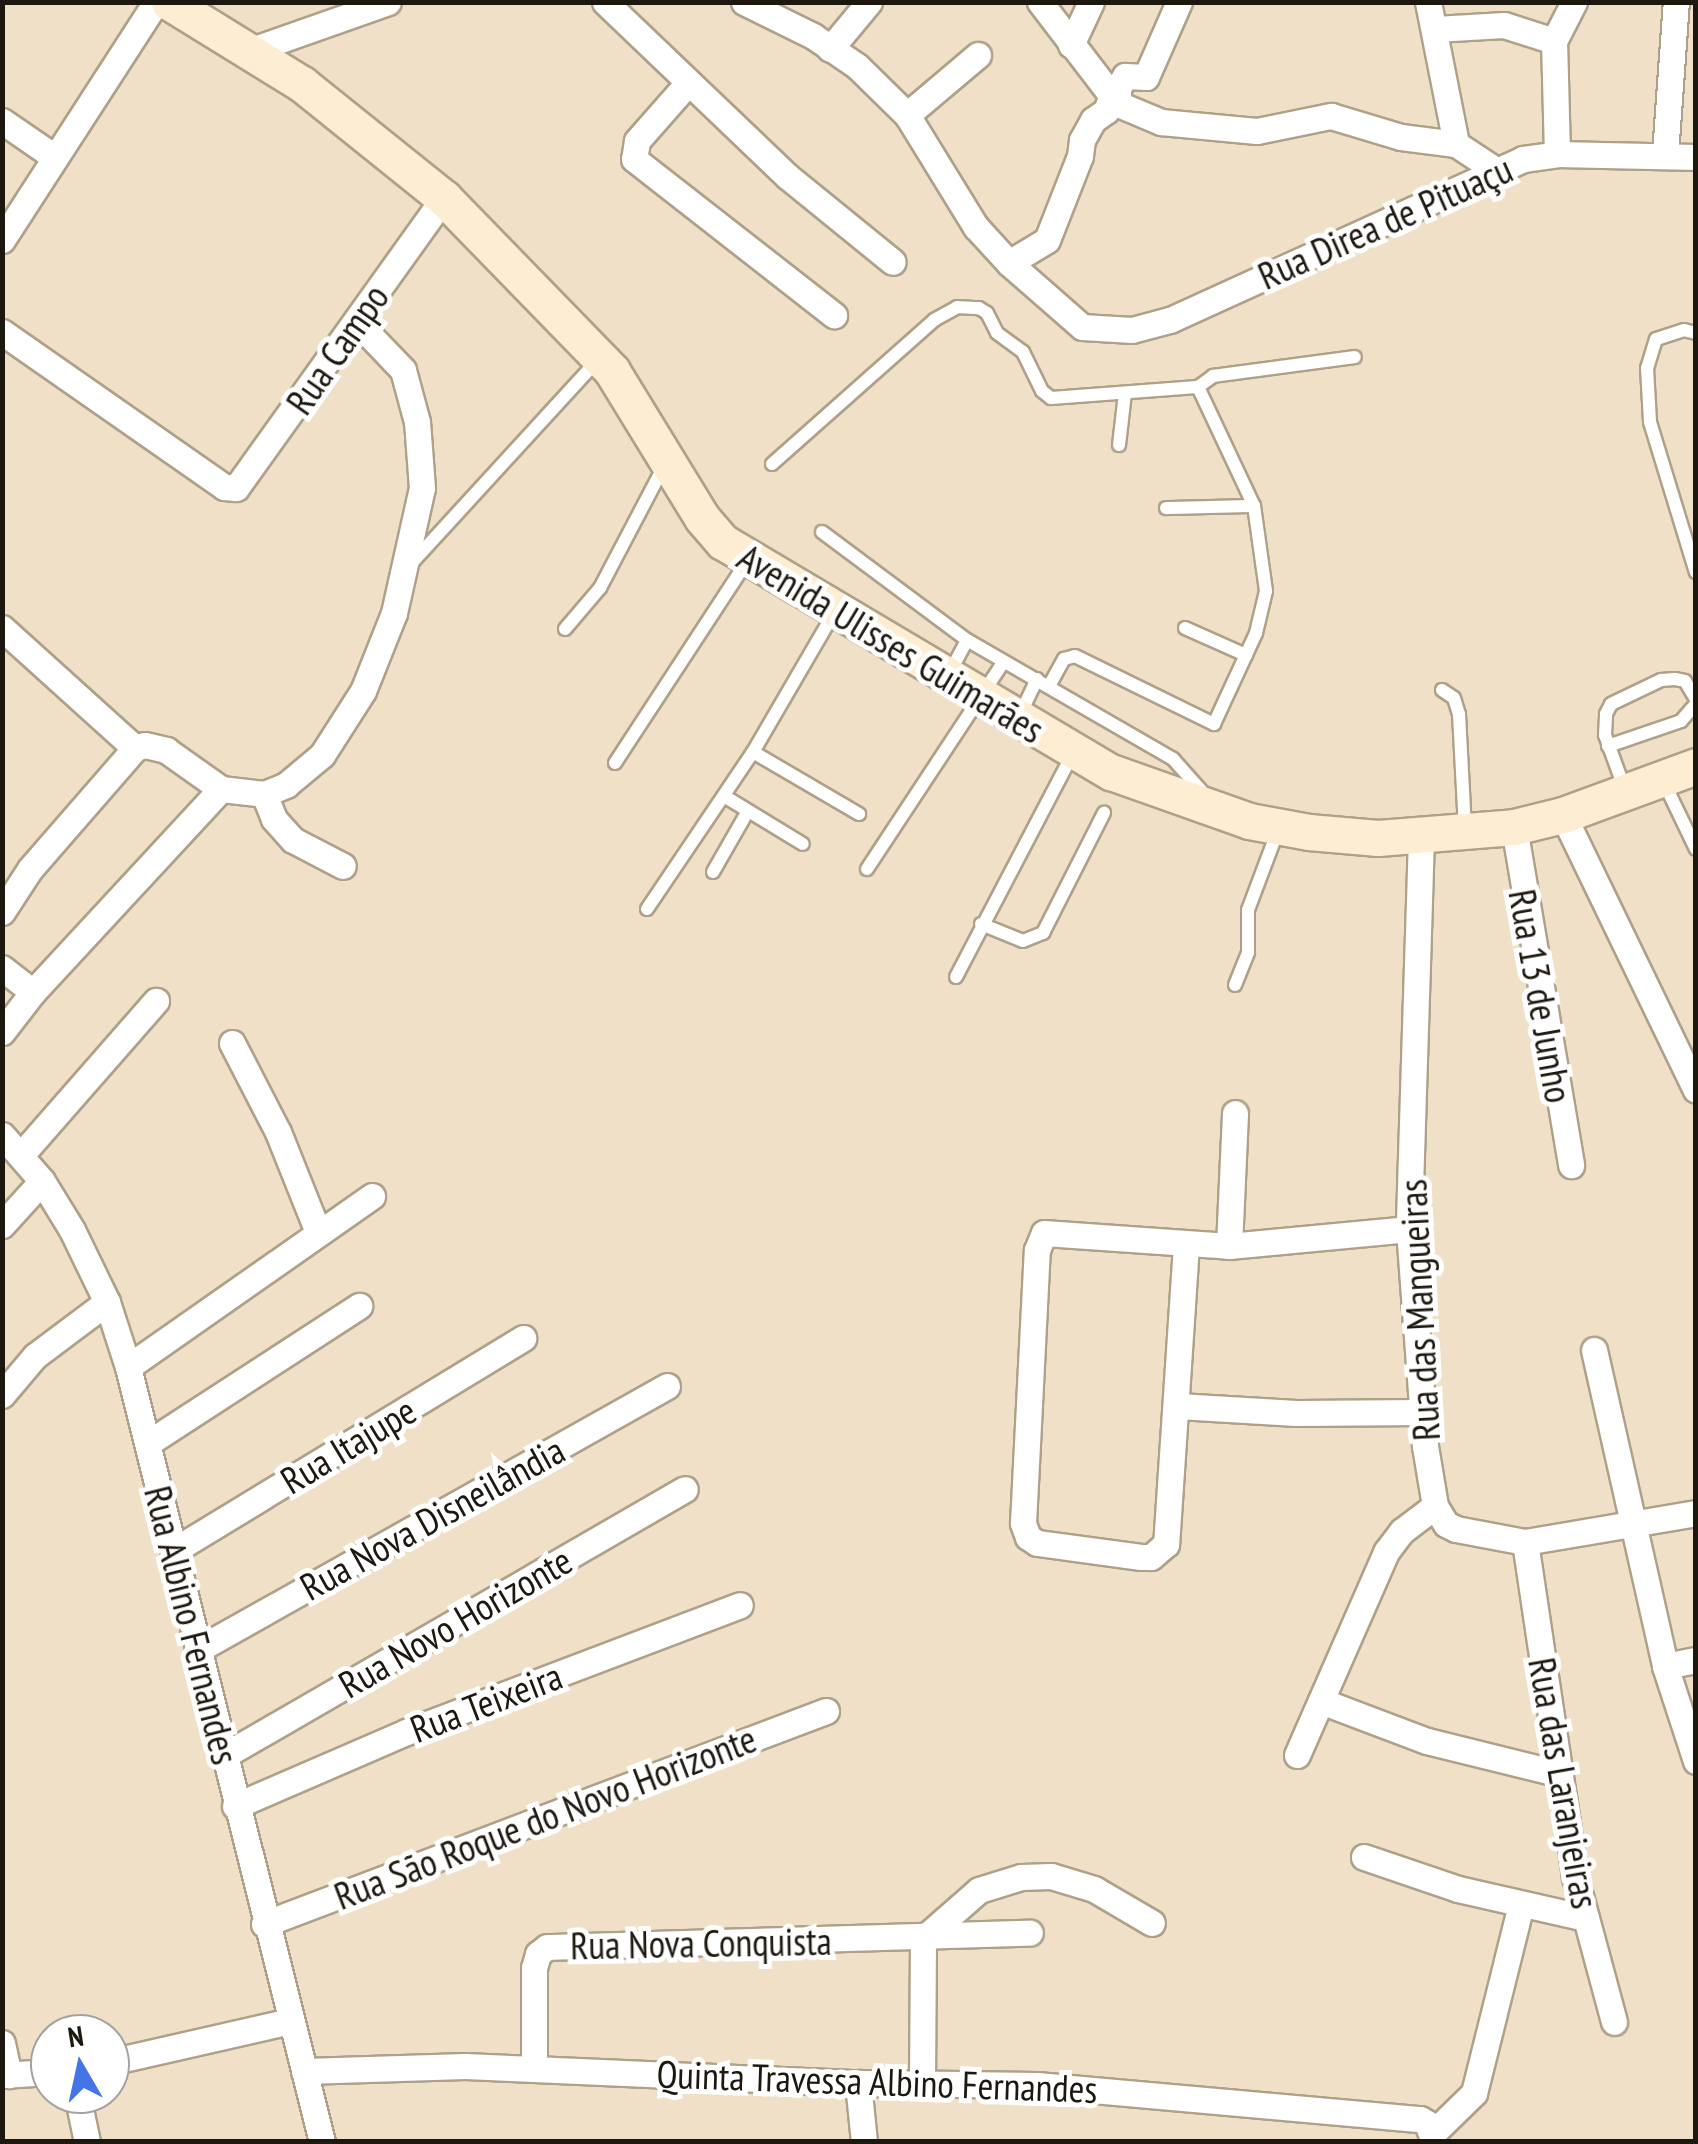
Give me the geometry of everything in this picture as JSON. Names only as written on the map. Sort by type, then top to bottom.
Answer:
[{"type":"main road","name":"Avenida Ulisses Guimarães","points":[[169,2],[252,50],[345,114],[444,198],[600,358],[632,398],[712,530],[748,559],[1073,752],[1137,783],[1220,814],[1279,828],[1340,836],[1421,837],[1514,827],[1676,779]]},
{"type":"street","points":[[2,240],[156,2]]},
{"type":"street","points":[[298,33],[343,2]]},
{"type":"street","points":[[252,50],[388,2]]},
{"type":"street","points":[[606,2],[787,176],[893,262]]},
{"type":"street","points":[[744,2],[858,66],[907,116],[976,226],[1010,263],[1047,240],[1080,156],[1082,140],[1094,120],[1116,98],[1126,76],[1146,76],[1179,2]]},
{"type":"street","points":[[830,50],[870,2]]},
{"type":"street","points":[[1040,2],[1116,98],[1162,122],[1257,132],[1331,116],[1401,137],[1456,144],[1494,168]]},
{"type":"street","points":[[1071,45],[1091,2]]},
{"type":"street","points":[[1428,2],[1456,144]]},
{"type":"street","points":[[1558,154],[1554,42],[1574,2]]},
{"type":"street","points":[[1665,154],[1676,2]]},
{"type":"street","points":[[1435,29],[1504,25],[1554,42]]},
{"type":"street","points":[[907,116],[978,55]]},
{"type":"street","points":[[687,84],[638,141],[634,152],[637,164],[834,315]]},
{"type":"street","points":[[2,122],[54,156]]},
{"type":"street","name":"Rua Direa de Pituaçu","points":[[1010,263],[1082,327],[1132,330],[1170,320],[1494,168],[1558,154],[1696,157]]},
{"type":"street","name":"Rua Campo","points":[[2,332],[224,487],[236,488],[444,198]]},
{"type":"street","points":[[2,912],[42,855],[135,748],[145,744],[166,750],[220,788],[264,794],[304,772],[340,731],[382,649],[407,570],[422,488],[414,408],[403,370],[356,321]]},
{"type":"street","points":[[2,628],[135,748]]},
{"type":"street","points":[[2,1032],[33,992],[220,788]]},
{"type":"street","points":[[264,794],[274,820],[293,840],[343,866]]},
{"type":"street","points":[[1563,815],[1696,1090]]},
{"type":"street","name":"Rua 13 de Junho","points":[[1514,827],[1571,1165]]},
{"type":"street","name":"Rua das Mangueiras","points":[[1421,837],[1409,1229],[1422,1412],[1435,1506]]},
{"type":"street","points":[[2,968],[33,992]]},
{"type":"street","points":[[22,1155],[156,1001]]},
{"type":"street","points":[[232,1043],[278,1132],[318,1232]]},
{"type":"street","points":[[1229,1246],[1235,1113]]},
{"type":"street","name":"Rua Albino Fernandes","points":[[2,1136],[42,1181],[72,1230],[106,1302],[128,1366],[264,1924],[322,2142]]},
{"type":"street","points":[[2,1225],[42,1181]]},
{"type":"street","points":[[128,1366],[372,1196]]},
{"type":"street","points":[[1186,1245],[1168,1536],[1160,1552],[1140,1557],[1037,1543],[1024,1532],[1024,1524],[1040,1237],[1052,1230],[1229,1246],[1409,1229]]},
{"type":"street","points":[[2,1395],[35,1356],[106,1302]]},
{"type":"street","points":[[148,1444],[360,1306]]},
{"type":"street","name":"Rua Itajupe","points":[[173,1551],[524,1338]]},
{"type":"street","points":[[1594,1350],[1665,1666],[1696,1761]]},
{"type":"street","name":"Rua Nova Disneilândia","points":[[197,1650],[667,1386]]},
{"type":"street","points":[[1178,1406],[1296,1413],[1422,1412]]},
{"type":"street","name":"Rua Novo Horizonte","points":[[225,1755],[684,1489]]},
{"type":"street","points":[[1298,1755],[1386,1552],[1402,1531],[1435,1506],[1456,1530],[1525,1542],[1696,1513]]},
{"type":"street","name":"Rua das Laranjeiras","points":[[1525,1542],[1586,1918],[1614,2022]]},
{"type":"street","name":"Rua Teixeira","points":[[235,1806],[406,1732],[740,1605]]},
{"type":"street","points":[[1665,1666],[1696,1660]]},
{"type":"street","points":[[1321,1701],[1427,1741],[1560,1774]]},
{"type":"street","name":"Rua São Roque do Novo Horizonte","points":[[264,1924],[826,1711]]},
{"type":"street","points":[[1364,1857],[1458,1890],[1586,1918]]},
{"type":"street","points":[[922,2083],[923,1939],[979,1890],[1022,1877],[1051,1876],[1094,1888],[1152,1923]]},
{"type":"street","points":[[1433,2138],[1474,2093],[1521,1904]]},
{"type":"street","name":"Rua Nova Conquista","points":[[534,2069],[534,1968],[538,1954],[547,1947],[1030,1933]]},
{"type":"street","points":[[130,2057],[290,2021]]},
{"type":"street","points":[[2,2043],[6,2075]]},
{"type":"street","name":"Quinta Travessa Albino Fernandes","points":[[304,2071],[465,2066],[1152,2092],[1420,2119],[1433,2138]]},
{"type":"street","points":[[858,2082],[864,2142]]},
{"type":"street","points":[[82,2114],[87,2142]]},
{"type":"lane","points":[[772,464],[934,320],[957,307],[979,308],[987,313],[998,333],[1024,352],[1042,391],[1051,398],[1198,387],[1213,376],[1355,357]]},
{"type":"lane","points":[[1696,333],[1684,330],[1656,339],[1647,368],[1650,422],[1696,572]]},
{"type":"lane","points":[[407,570],[600,358]]},
{"type":"lane","points":[[1018,719],[1043,682],[1064,659],[1075,656],[1214,724],[1263,613],[1266,591],[1254,506],[1198,387]]},
{"type":"lane","points":[[1119,445],[1125,394]]},
{"type":"lane","points":[[564,629],[600,588],[667,460]]},
{"type":"lane","points":[[1166,508],[1254,506]]},
{"type":"lane","points":[[822,532],[967,640],[1173,759],[1220,814]]},
{"type":"lane","points":[[614,764],[748,559]]},
{"type":"lane","points":[[647,909],[753,752],[836,611]]},
{"type":"lane","points":[[1185,628],[1246,654]]},
{"type":"lane","points":[[866,869],[963,685],[967,640]]},
{"type":"lane","points":[[963,685],[1003,663]]},
{"type":"lane","points":[[1608,746],[1682,721],[1696,702],[1685,682],[1675,679],[1622,697],[1606,714],[1608,746],[1626,792]]},
{"type":"lane","points":[[1442,690],[1454,698],[1460,714],[1465,834]]},
{"type":"lane","points":[[753,752],[858,814]]},
{"type":"lane","points":[[956,977],[1073,752]]},
{"type":"lane","points":[[1676,779],[1696,849]]},
{"type":"lane","points":[[724,796],[803,844]]},
{"type":"lane","points":[[713,872],[748,811]]},
{"type":"lane","points":[[981,924],[1023,942],[1044,933],[1104,813]]},
{"type":"lane","points":[[1235,984],[1248,952],[1248,910],[1279,828]]}]
